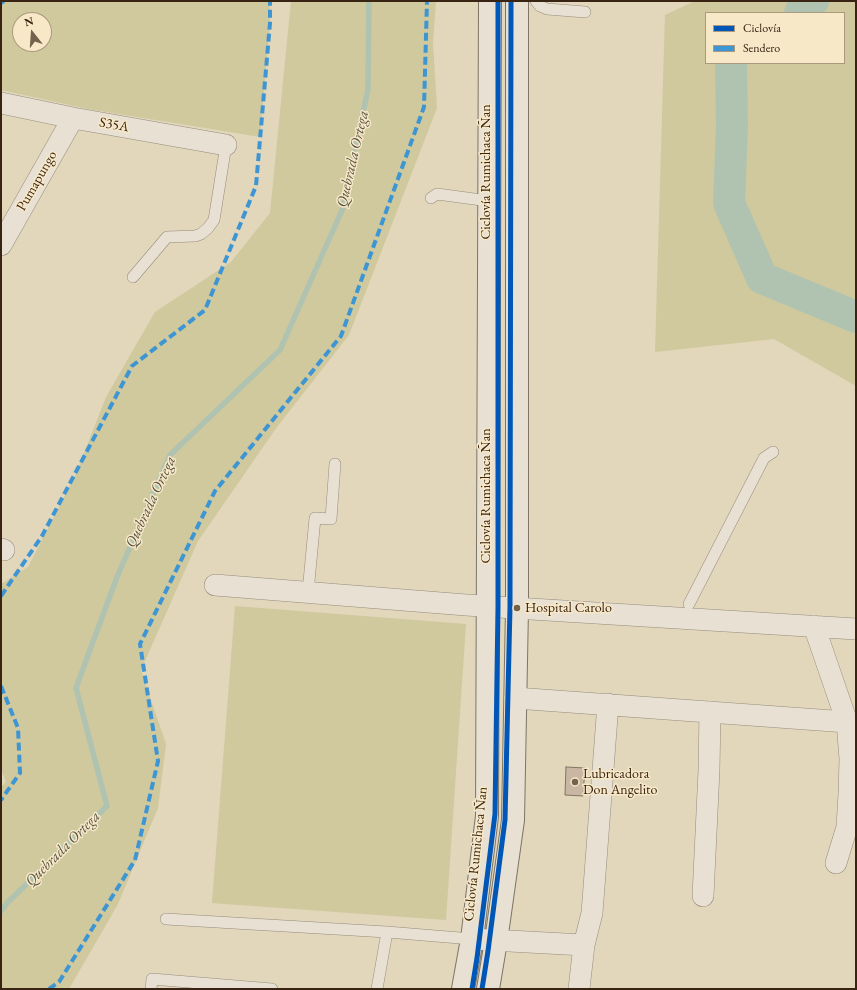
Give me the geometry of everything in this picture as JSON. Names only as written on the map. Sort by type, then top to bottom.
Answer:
[{"type":"main road","points":[[463,989],[472,939],[488,816],[490,1]]},
{"type":"main road","points":[[488,989],[513,820],[517,608],[517,1]]},
{"type":"street","name":"S35A","points":[[1,103],[73,118],[226,145]]},
{"type":"street","name":"Pumapungo","points":[[1,245],[73,118]]},
{"type":"street","points":[[215,585],[517,608],[686,611],[814,626],[856,629]]},
{"type":"street","points":[[814,626],[847,722],[850,759],[847,827],[836,862]]},
{"type":"street","points":[[515,698],[847,722]]},
{"type":"street","points":[[579,989],[584,945],[592,913],[608,704]]},
{"type":"street","points":[[703,896],[709,770],[710,712]]},
{"type":"street","points":[[472,939],[584,945]]},
{"type":"lane","points":[[536,1],[540,6],[547,9],[585,12]]},
{"type":"lane","points":[[133,277],[167,237],[195,236],[201,234],[214,220],[226,145]]},
{"type":"lane","points":[[431,198],[437,194],[490,201]]},
{"type":"lane","points":[[686,611],[764,458],[773,452]]},
{"type":"lane","points":[[308,592],[315,518],[331,519],[335,464]]},
{"type":"lane","points":[[166,918],[472,939]]},
{"type":"lane","points":[[377,989],[387,932]]},
{"type":"lane","points":[[151,989],[152,979],[272,989]]},
{"type":"shaded area","points":[[1,1],[270,1],[270,23],[260,137],[88,109],[1,90]]},
{"type":"shaded area","points":[[291,1],[436,1],[433,43],[437,108],[349,335],[277,427],[198,541],[141,670],[166,744],[158,808],[118,904],[69,989],[1,989],[1,787],[6,782],[1,769],[1,584],[28,567],[75,476],[106,397],[155,312],[231,262],[270,213]]},
{"type":"shaded area","points":[[695,1],[856,1],[856,386],[774,339],[655,352],[665,15]]},
{"type":"shaded area","points":[[235,606],[466,624],[446,920],[212,903]]},
{"type":"building","name":"Lubricadora Don Angelito","points":[[566,767],[585,768],[583,796],[565,795]]},
{"type":"waterway","name":"Quebrada Ortega","points":[[1,911],[8,902],[107,806],[76,688],[117,577],[170,455],[280,350],[343,208],[368,89],[369,1]]},
{"type":"waterway","points":[[801,12],[813,1]]},
{"type":"waterway","points":[[731,64],[732,125],[729,203],[762,278],[856,317]]},
{"type":"marked path","points":[[1,596],[42,536],[132,366],[205,310],[256,186],[270,23],[270,1]]},
{"type":"marked path","points":[[49,989],[59,982],[135,860],[158,761],[140,644],[215,491],[341,336],[424,107],[427,1]]},
{"type":"marked path","points":[[1,686],[18,728],[20,773],[1,800]]},
{"type":"cycle path","name":"Ciclovía Rumichaca Ñan","points":[[472,989],[495,814],[498,607],[498,1]]},
{"type":"cycle path","points":[[482,989],[505,820],[510,607],[511,1]]},
{"type":"place","name":"Hospital Carolo","points":[[517,608]]},
{"type":"place","name":"Lubricadora Don Angelito","points":[[575,782]]}]
